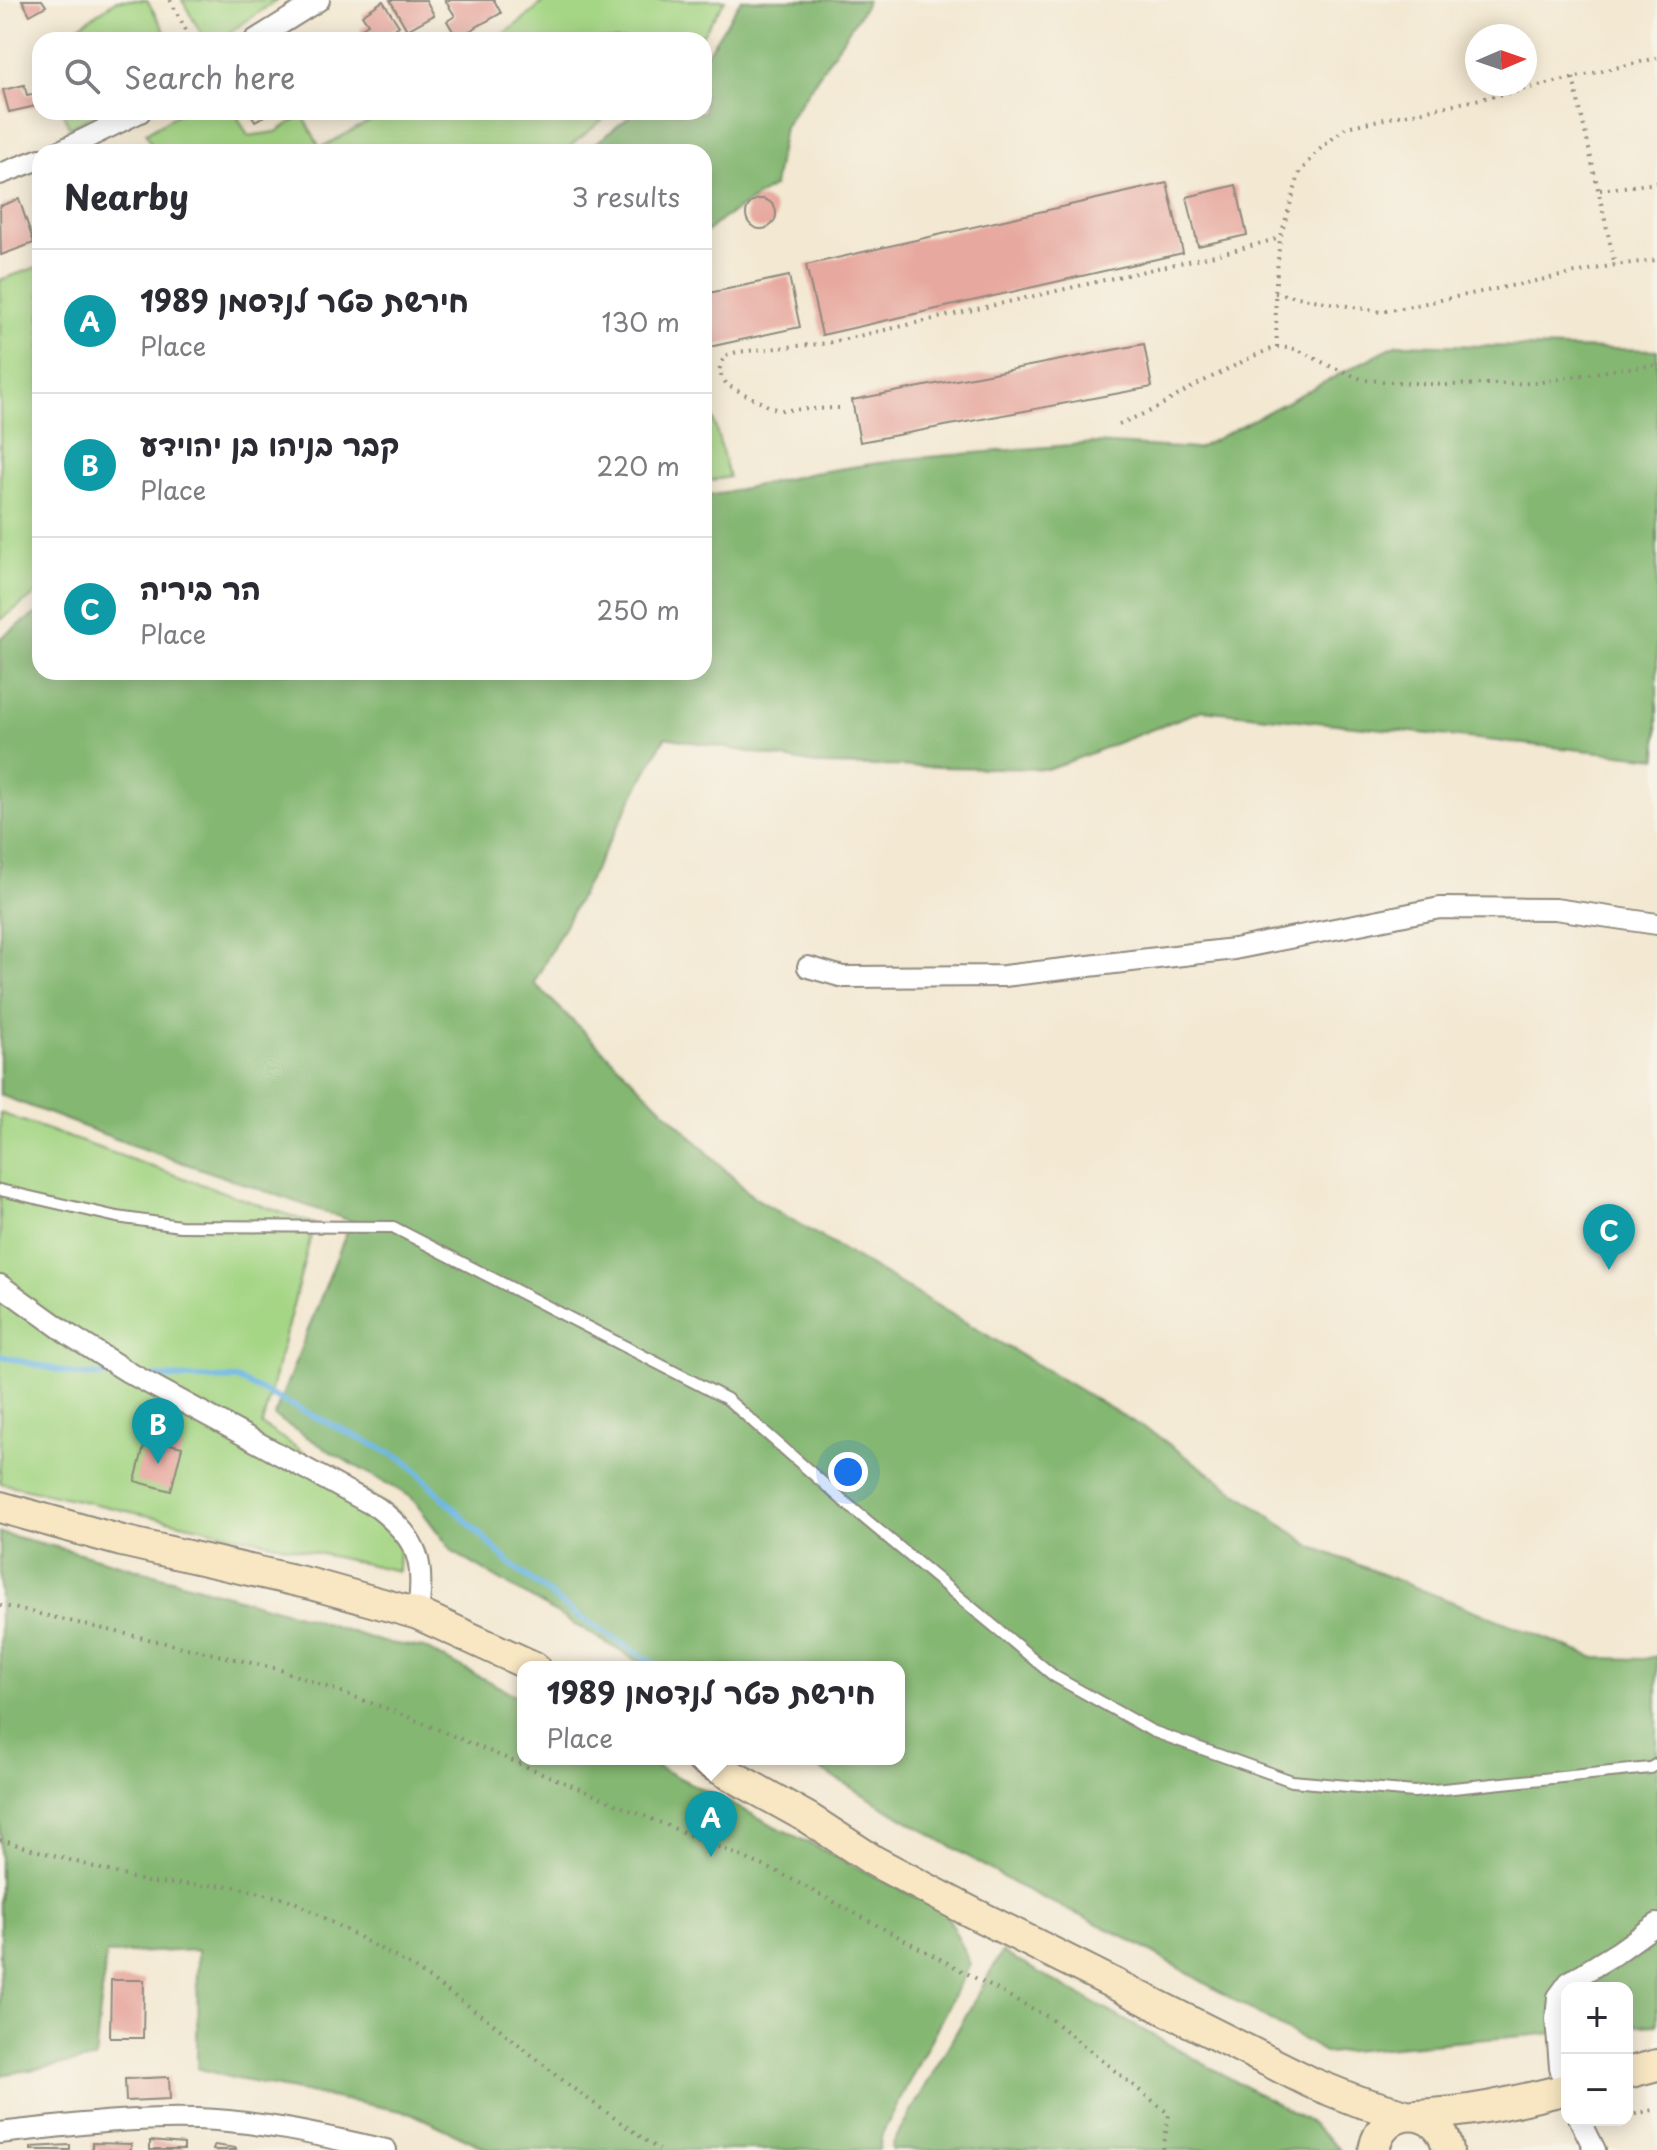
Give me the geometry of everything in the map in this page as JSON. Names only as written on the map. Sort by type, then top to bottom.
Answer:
[{"type":"main road","points":[[0,1507],[122,1541],[311,1584],[418,1614],[521,1661]]},
{"type":"main road","points":[[713,1765],[808,1818],[874,1861],[1312,2083],[1357,2101],[1424,2118],[1441,2131],[1448,2150],[1470,2127],[1512,2103]]},
{"type":"main road","points":[[1633,2071],[1657,2065]]},
{"type":"main road","points":[[1312,2083],[1347,2109],[1374,2148]]},
{"type":"main road","points":[[1374,2148],[1385,2126],[1395,2119],[1410,2115],[1459,2113],[1561,2092]]},
{"type":"street","points":[[268,32],[319,0]]},
{"type":"street","points":[[74,144],[124,120]]},
{"type":"street","points":[[0,174],[32,162]]},
{"type":"street","points":[[808,967],[843,977],[1004,976],[1234,949],[1440,908],[1555,909],[1657,924]]},
{"type":"street","points":[[0,1285],[128,1372],[378,1508],[400,1526],[414,1547],[420,1571],[418,1614]]},
{"type":"street","points":[[1561,2071],[1556,2030],[1558,1997],[1569,1982],[1657,1924]]},
{"type":"street","points":[[0,2133],[140,2119],[200,2119],[264,2126],[386,2150]]},
{"type":"street","points":[[1583,2126],[1595,2150]]},
{"type":"lane","points":[[0,1190],[117,1217],[180,1226],[393,1227],[727,1399],[846,1503],[1054,1676],[1152,1731],[1292,1781],[1414,1792],[1650,1768],[1657,1764]]},
{"type":"path","points":[[170,0],[187,32]]},
{"type":"path","points":[[1277,347],[1275,293],[1280,238],[1300,172],[1319,150],[1346,127],[1657,58]]},
{"type":"path","points":[[1573,78],[1615,265]]},
{"type":"path","points":[[1599,190],[1657,183]]},
{"type":"path","points":[[839,408],[772,408],[727,385],[719,372],[721,363],[726,355],[737,352],[828,343],[1280,238]]},
{"type":"path","points":[[1275,293],[1381,312],[1615,265],[1657,260]]},
{"type":"path","points":[[1119,424],[1277,347],[1296,349],[1364,380],[1444,385],[1535,383],[1657,365]]},
{"type":"path","points":[[0,1605],[278,1669],[396,1712],[517,1763]]},
{"type":"path","points":[[523,1765],[778,1872],[1048,2017],[1169,2114],[1163,2150]]},
{"type":"path","points":[[0,1840],[150,1883],[232,1886],[293,1901],[420,1972],[490,2021],[570,2086],[659,2150]]},
{"type":"path","points":[[1633,2115],[1657,2109]]},
{"type":"green space","points":[[117,0],[147,0],[165,32],[70,32]]},
{"type":"green space","points":[[182,0],[277,0],[230,32],[200,32]]},
{"type":"green space","points":[[545,0],[725,0],[704,32],[507,32]]},
{"type":"green space","points":[[741,0],[867,0],[784,127],[774,186],[712,227],[712,144],[595,144],[625,120],[712,120],[712,45]]},
{"type":"green space","points":[[66,120],[84,120],[69,127]]},
{"type":"green space","points":[[168,120],[239,120],[248,136],[276,132],[295,120],[306,120],[318,144],[151,144],[146,133]]},
{"type":"green space","points":[[372,120],[602,120],[573,144],[327,144]]},
{"type":"green space","points":[[32,269],[32,597],[0,620],[0,280]]},
{"type":"green space","points":[[1397,344],[1657,350],[1657,758],[1202,710],[1050,769],[822,765],[665,737],[534,983],[752,1196],[1159,1437],[1313,1547],[1595,1658],[1644,1659],[1657,1656],[1657,2024],[1633,2026],[1633,1982],[1561,1982],[1561,2033],[1326,2053],[1123,1936],[1018,1886],[813,1765],[905,1765],[905,1661],[637,1661],[453,1552],[411,1497],[274,1416],[351,1221],[132,1145],[0,1095],[0,638],[32,616],[32,680],[712,680],[712,495],[813,473],[904,459],[1094,443],[1197,449]]},
{"type":"green space","points":[[712,414],[729,477],[712,480]]},
{"type":"green space","points":[[0,1113],[314,1224],[262,1425],[401,1515],[398,1571],[0,1483]]},
{"type":"green space","points":[[0,1533],[312,1619],[382,1642],[424,1648],[517,1696],[517,1765],[654,1765],[946,1912],[970,1964],[882,2134],[879,2150],[490,2150],[411,2113],[232,2078],[197,2068],[198,1950],[106,1954],[95,2059],[0,2075]]},
{"type":"green space","points":[[1002,1952],[1309,2122],[1340,2150],[892,2150],[892,2145]]},
{"type":"building","points":[[22,0],[42,0],[46,6],[30,15]]},
{"type":"building","points":[[390,0],[426,0],[434,15],[407,30]]},
{"type":"building","points":[[445,0],[494,0],[501,13],[468,32],[453,32],[447,21],[455,16]]},
{"type":"building","points":[[383,1],[399,26],[390,32],[362,32],[360,29],[368,24],[362,15]]},
{"type":"building","points":[[24,85],[27,95],[32,94],[32,107],[9,112],[3,90]]},
{"type":"building","points":[[1167,183],[1183,253],[822,335],[806,265]]},
{"type":"building","points":[[1236,185],[1247,235],[1198,246],[1187,197]]},
{"type":"building","points":[[19,199],[32,244],[1,255],[0,206]]},
{"type":"building","points":[[761,199],[767,200],[775,208],[775,220],[767,228],[761,229],[755,228],[747,220],[746,214],[747,208],[755,200]]},
{"type":"building","points":[[789,276],[800,327],[712,346],[712,292]]},
{"type":"building","points":[[1144,344],[1152,387],[860,442],[852,400]]},
{"type":"building","points":[[146,1438],[182,1447],[171,1491],[135,1481]]},
{"type":"building","points":[[111,1980],[144,1980],[143,2038],[110,2038]]},
{"type":"building","points":[[169,2077],[170,2099],[126,2101],[125,2079]]},
{"type":"building","points":[[150,2141],[184,2144],[184,2150],[150,2150]]},
{"type":"building","points":[[92,2143],[131,2144],[131,2150],[92,2150]]},
{"type":"building","points":[[70,2145],[70,2150],[31,2150],[31,2147]]},
{"type":"building","points":[[214,2145],[236,2148],[236,2150],[213,2150]]},
{"type":"waterway","points":[[0,1356],[78,1375],[122,1376]]},
{"type":"waterway","points":[[153,1377],[237,1379],[405,1460],[508,1562],[575,1614],[650,1661]]},
{"type":"place","name":"הר ביריה","points":[[1609,1270]]},
{"type":"place","name":"קבר בניהו בן יהוידע","points":[[158,1464]]},
{"type":"place","name":"חירשת פטר לנדסמן 1989","points":[[711,1857]]}]
